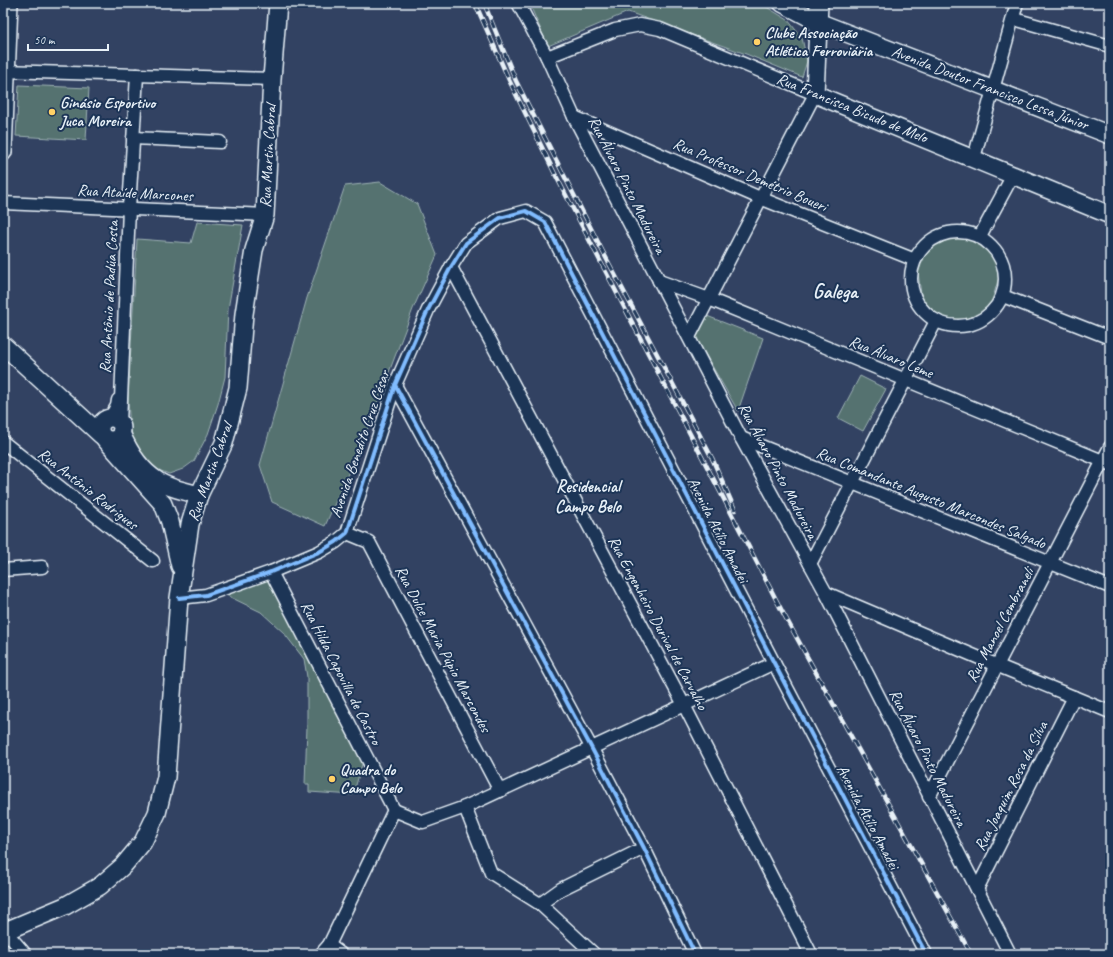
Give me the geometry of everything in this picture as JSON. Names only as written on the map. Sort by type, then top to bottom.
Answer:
[{"type":"main road","points":[[3,152],[5,71],[9,3]]},
{"type":"main road","name":"Rua Martin Cabral","points":[[4,932],[65,906],[100,886],[123,866],[143,842],[157,813],[166,777],[179,598],[190,524],[199,495],[224,443],[238,388],[244,314],[254,250],[265,215],[272,79],[278,3]]},
{"type":"main road","name":"Avenida Doutor Francisco Lessa Júnior","points":[[782,3],[818,22],[1110,134]]},
{"type":"main road","points":[[815,94],[819,3]]},
{"type":"main road","name":"Rua Francisca Bicudo de Melo","points":[[815,94],[1110,215]]},
{"type":"main road","points":[[3,344],[75,411],[110,428],[142,468],[158,482],[199,495]]},
{"type":"main road","points":[[110,428],[163,504],[170,522],[182,574]]},
{"type":"main road","points":[[163,504],[169,493],[177,489]]},
{"type":"main road","points":[[170,522],[177,524],[190,524]]},
{"type":"street","name":"Rua Álvaro Pinto Madureira","points":[[518,3],[547,57],[574,117],[741,438],[826,593],[1010,954]]},
{"type":"street","points":[[974,158],[1014,19],[1017,3]]},
{"type":"street","points":[[1014,19],[1110,46]]},
{"type":"street","name":"Rua Francisca Bicudo de Melo","points":[[547,57],[615,30],[640,25],[660,29],[815,94]]},
{"type":"street","points":[[5,71],[272,79]]},
{"type":"street","name":"Rua Antônio de Padúa Costa","points":[[110,428],[121,387],[137,75]]},
{"type":"street","points":[[689,337],[815,94]]},
{"type":"street","name":"Rua Professor Demétrio Boueri","points":[[574,117],[760,198],[914,260]]},
{"type":"street","points":[[134,138],[220,142]]},
{"type":"street","points":[[980,236],[1013,175]]},
{"type":"street","name":"Rua Ataíde Marcones","points":[[3,203],[265,215]]},
{"type":"street","name":"Avenida Atílio Amadei","points":[[451,267],[466,243],[500,218],[526,211],[545,222],[926,954]]},
{"type":"street","points":[[961,231],[980,236],[993,246],[1003,262],[1006,279],[1002,296],[992,312],[975,323],[956,326],[936,321],[923,310],[914,295],[911,277],[914,260],[925,244],[942,234],[961,231]]},
{"type":"street","name":"Avenida Benedito Cruz César","points":[[179,598],[206,595],[271,572],[319,552],[336,542],[347,533],[395,384],[428,310],[451,267]]},
{"type":"street","name":"Rua Engenheiro Durival de Carvalho","points":[[451,267],[684,705],[811,954]]},
{"type":"street","name":"Rua Álvaro Leme","points":[[659,281],[709,299],[1106,462]]},
{"type":"street","points":[[1002,296],[1110,338]]},
{"type":"street","points":[[810,564],[936,321]]},
{"type":"street","points":[[395,384],[644,848],[695,954]]},
{"type":"street","name":"Rua Comandante Augusto Marcondes Salgado","points":[[741,438],[1110,587]]},
{"type":"street","name":"Rua Antônio Rodrigues","points":[[3,442],[153,561]]},
{"type":"street","name":"Rua Manoel Cembraneli","points":[[929,797],[1050,563],[1106,462],[1110,447]]},
{"type":"street","name":"Rua Dulce Maria Púpio Marcondes","points":[[347,533],[369,542],[500,791]]},
{"type":"street","points":[[3,570],[42,567]]},
{"type":"street","name":"Rua Hilda Capovilla de Castro","points":[[271,572],[394,810]]},
{"type":"street","points":[[826,593],[996,666],[1110,712]]},
{"type":"street","points":[[321,954],[329,945],[394,810],[423,822],[465,807],[774,663]]},
{"type":"street","name":"Rua Joaquim Rosa da Silva","points":[[977,889],[1074,697]]},
{"type":"street","points":[[465,807],[491,873],[540,904],[594,954]]},
{"type":"street","points":[[540,904],[561,889],[644,848]]},
{"type":"street","points":[[4,932],[26,954]]},
{"type":"street","points":[[329,945],[341,954]]},
{"type":"green space","name":"Clube Associação Atlética Ferroviária","points":[[529,3],[760,3],[788,20],[802,38],[807,61],[802,77],[746,54],[628,12],[548,46]]},
{"type":"green space","name":"Ginásio Esportivo Juca Moreira","points":[[19,85],[89,88],[86,140],[16,136]]},
{"type":"green space","points":[[380,182],[417,204],[437,255],[413,309],[367,430],[325,526],[272,502],[260,465],[307,298],[345,186]]},
{"type":"green space","points":[[197,222],[243,225],[228,309],[225,377],[218,404],[208,434],[194,461],[183,469],[169,474],[156,469],[142,454],[133,439],[130,429],[128,400],[137,239],[191,243]]},
{"type":"green space","points":[[961,234],[988,246],[1001,270],[989,311],[964,322],[942,318],[922,300],[918,273],[927,249]]},
{"type":"green space","points":[[707,316],[763,338],[738,411],[696,338]]},
{"type":"green space","points":[[860,376],[886,389],[863,431],[838,418]]},
{"type":"green space","points":[[269,578],[363,761],[353,795],[309,792],[309,784],[305,784],[307,677],[304,659],[284,633],[261,612],[226,595]]},
{"type":"railway","points":[[475,3],[509,80],[555,174],[782,611],[971,954]]},
{"type":"railway","points":[[484,3],[516,81],[603,252],[712,458],[735,510]]},
{"type":"cycle path","points":[[179,598],[206,595],[271,572],[319,552],[336,542],[347,533],[395,385],[428,310],[451,267],[466,243],[500,218],[526,211],[545,222],[926,954]]},
{"type":"cycle path","points":[[395,385],[591,747],[644,848],[695,954]]},
{"type":"place","name":"Clube Associação Atlética Ferroviária","points":[[757,42]]},
{"type":"place","name":"Ginásio Esportivo Juca Moreira","points":[[52,112]]},
{"type":"place","name":"Quadra do Campo Belo","points":[[332,779]]},
{"type":"district","name":"Galega","points":[[835,291]]},
{"type":"district","name":"Residencial Campo Belo","points":[[588,496]]}]
